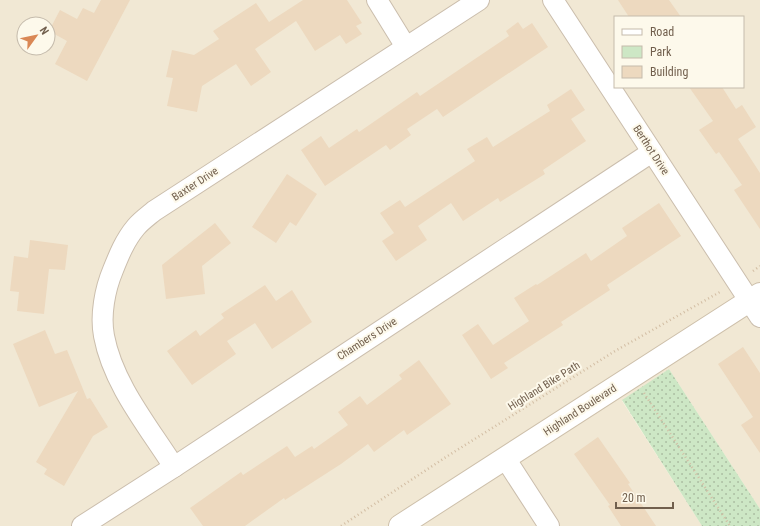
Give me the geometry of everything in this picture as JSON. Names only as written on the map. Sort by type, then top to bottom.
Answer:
[{"type":"main road","name":"Highland Boulevard","points":[[400,526],[632,376],[756,304]]},
{"type":"street","points":[[377,0],[406,46]]},
{"type":"street","name":"Baxter Drive","points":[[174,467],[126,394],[111,362],[103,335],[103,312],[108,282],[121,250],[136,227],[154,211],[479,0]]},
{"type":"street","name":"Berthot Drive","points":[[553,0],[737,282],[756,304]]},
{"type":"street","name":"Chambers Drive","points":[[82,526],[652,152]]},
{"type":"street","points":[[505,458],[550,526]]},
{"type":"path","name":"Highland Bike Path","points":[[341,526],[446,457],[615,350],[737,282],[760,266]]},
{"type":"path","points":[[632,376],[730,526]]},
{"type":"shaded area","points":[[0,0],[760,0],[760,509],[669,369],[622,401],[702,526],[0,526]]},
{"type":"green space","points":[[669,369],[760,509],[760,526],[702,526],[622,400]]},
{"type":"building","points":[[101,0],[130,0],[87,81],[55,64],[67,41],[56,35],[56,18],[60,10],[77,19],[83,8],[94,13]]},
{"type":"building","points":[[303,0],[347,0],[362,23],[356,26],[362,34],[346,44],[340,35],[315,51],[296,21],[255,49],[271,72],[251,86],[236,64],[202,86],[197,112],[167,106],[173,78],[166,77],[172,50],[194,55],[219,39],[213,31],[256,3],[269,22]]},
{"type":"building","points":[[618,0],[669,0],[680,16],[628,16]]},
{"type":"building","points":[[518,22],[523,29],[532,23],[548,47],[443,117],[437,109],[407,129],[411,135],[390,150],[386,145],[325,186],[301,150],[321,136],[329,148],[357,129],[359,132],[417,92],[420,96],[509,36],[506,31]]},
{"type":"building","points":[[690,88],[723,88],[736,109],[742,105],[756,127],[738,139],[760,173],[760,229],[734,190],[742,185],[719,152],[716,154],[699,130],[713,121]]},
{"type":"building","points":[[571,89],[585,110],[571,119],[586,141],[543,170],[545,174],[500,202],[498,198],[463,221],[451,203],[418,226],[427,240],[396,261],[382,241],[394,233],[380,213],[400,200],[405,207],[475,161],[467,149],[487,137],[493,147],[550,111],[547,105]]},
{"type":"building","points":[[287,174],[317,194],[296,226],[290,222],[276,243],[252,227]]},
{"type":"building","points":[[659,203],[681,236],[607,285],[610,290],[561,322],[563,325],[504,363],[508,368],[491,379],[462,335],[478,324],[493,345],[529,321],[514,298],[586,253],[591,261],[627,236],[622,228]]},
{"type":"building","points":[[215,223],[231,243],[202,266],[205,294],[166,299],[162,265]]},
{"type":"building","points":[[30,240],[68,245],[65,270],[49,269],[44,314],[17,311],[19,292],[10,291],[14,256],[28,258]]},
{"type":"building","points":[[265,285],[276,301],[292,290],[312,322],[272,349],[255,323],[227,341],[236,354],[192,385],[167,351],[196,330],[200,336],[224,318],[221,314]]},
{"type":"building","points":[[45,330],[55,354],[67,350],[87,399],[90,398],[108,427],[93,436],[64,486],[44,474],[47,469],[36,462],[78,391],[39,407],[13,344]]},
{"type":"building","points":[[743,347],[760,373],[760,453],[741,425],[753,417],[718,364]]},
{"type":"building","points":[[419,360],[451,404],[407,435],[404,430],[374,452],[368,444],[341,464],[285,500],[284,498],[245,526],[203,526],[190,508],[241,472],[243,475],[287,446],[295,457],[312,446],[314,449],[348,425],[338,412],[360,396],[367,405],[402,379],[399,375]]},
{"type":"building","points":[[598,437],[630,483],[628,484],[656,526],[621,526],[608,506],[610,505],[574,454]]}]
